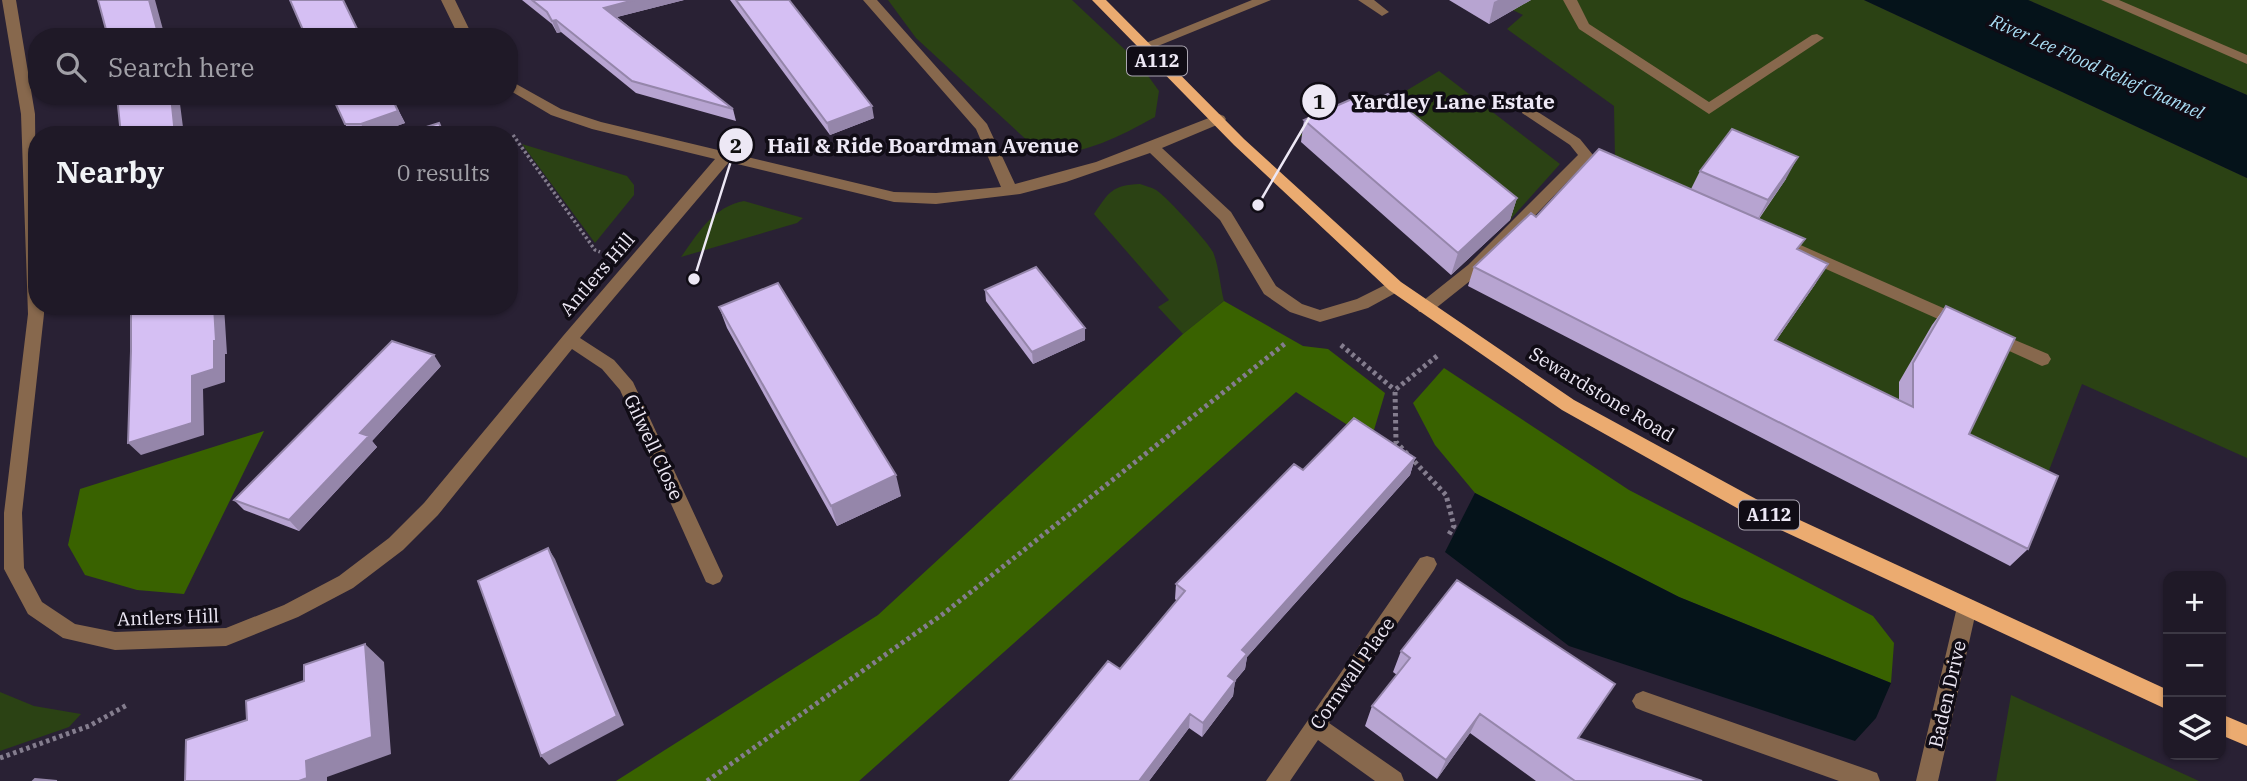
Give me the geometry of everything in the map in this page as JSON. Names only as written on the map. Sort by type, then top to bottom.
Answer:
[{"type":"main road","name":"Sewardstone Road","points":[[1099,0],[1240,142],[1395,285],[1568,405],[1760,511],[2164,697]]},
{"type":"main road","points":[[2226,726],[2247,736]]},
{"type":"street","name":"Antlers Hill","points":[[9,0],[28,126]]},
{"type":"street","points":[[448,0],[462,28]]},
{"type":"street","points":[[870,0],[982,127],[1010,190]]},
{"type":"street","points":[[1143,47],[1264,0]]},
{"type":"street","points":[[1367,0],[1382,12]]},
{"type":"street","points":[[1570,0],[1584,26],[1709,109],[1817,38]]},
{"type":"street","points":[[2108,0],[2247,60]]},
{"type":"street","points":[[518,90],[566,116],[597,126],[894,197],[929,200],[973,197],[1082,172],[1219,119]]},
{"type":"street","points":[[1425,308],[1474,269],[1592,158],[1575,142],[1527,110]]},
{"type":"street","points":[[1152,147],[1226,216],[1270,290],[1296,308],[1320,316],[1362,304],[1395,285]]},
{"type":"street","name":"Antlers Hill","points":[[36,315],[13,513],[14,569],[35,608],[70,632],[116,641],[226,637],[291,611],[346,582],[396,544],[431,509],[569,340],[724,158]]},
{"type":"street","points":[[1776,240],[2042,359]]},
{"type":"street","name":"Gilwell Close","points":[[569,340],[597,353],[615,369],[627,387],[713,576]]},
{"type":"street","name":"Cornwall Place","points":[[1277,781],[1427,564]]},
{"type":"street","name":"Baden Drive","points":[[1927,781],[1967,607]]},
{"type":"street","points":[[1643,701],[1869,781]]},
{"type":"street","points":[[1315,726],[1393,781]]},
{"type":"path","points":[[518,142],[595,250]]},
{"type":"path","points":[[707,781],[943,614],[1320,316],[1337,342],[1395,390],[1396,442],[1446,495],[1454,526],[1427,564]]},
{"type":"path","points":[[1395,390],[1463,334]]},
{"type":"path","points":[[0,758],[89,726],[127,705]]},
{"type":"green space","points":[[888,0],[1072,0],[1138,62],[1159,91],[1155,117],[1102,143],[1044,156],[916,38]]},
{"type":"green space","points":[[1492,0],[1864,0],[2247,178],[2247,458],[2082,384],[2040,494],[1521,243],[1615,160],[1614,106],[1507,29],[1523,15]]},
{"type":"green space","points":[[2028,0],[2247,0],[2247,95]]},
{"type":"green space","points":[[1439,71],[1560,164],[1509,221],[1482,231],[1299,135],[1404,92]]},
{"type":"green space","points":[[522,144],[627,176],[634,185],[634,195],[595,243]]},
{"type":"green space","points":[[1140,184],[1156,190],[1168,201],[1204,239],[1215,258],[1224,301],[1183,334],[1158,307],[1169,300],[1094,214],[1112,191],[1123,186]]},
{"type":"green space","points":[[744,201],[803,218],[797,223],[681,257],[715,215]]},
{"type":"green space","points":[[1224,301],[1303,346],[1328,349],[1385,393],[1371,440],[1296,392],[859,781],[616,781],[878,615],[1183,334]]},
{"type":"green space","points":[[1444,368],[1629,490],[1873,616],[1894,643],[1891,683],[1679,597],[1475,493],[1435,445],[1413,403]]},
{"type":"green space","points":[[264,431],[184,594],[137,590],[85,575],[68,545],[80,489]]},
{"type":"green space","points":[[0,692],[34,706],[81,714],[69,727],[0,751]]},
{"type":"green space","points":[[2011,695],[2199,781],[1996,781]]},
{"type":"water","name":"River Lee Flood Relief Channel","points":[[1864,0],[2028,0],[2247,95],[2247,178]]},
{"type":"water","points":[[1475,493],[1679,597],[1891,683],[1876,718],[1855,741],[1569,646],[1445,552]]},
{"type":"building","points":[[98,0],[149,0],[157,28],[106,28]]},
{"type":"building","points":[[290,0],[343,0],[357,28],[302,28]]},
{"type":"building","points":[[532,0],[634,0],[604,8],[733,109],[632,81],[556,20],[552,21],[547,12]]},
{"type":"building","points":[[736,0],[789,0],[872,106],[827,123]]},
{"type":"building","points":[[1388,94],[1517,198],[1458,253],[1304,120],[1352,99],[1362,106]]},
{"type":"building","points":[[118,105],[172,105],[174,126],[120,126]]},
{"type":"building","points":[[336,105],[395,105],[398,111],[361,124],[345,124]]},
{"type":"building","points":[[1732,129],[1798,157],[1768,200],[1700,171]]},
{"type":"building","points":[[1599,149],[1805,239],[1797,249],[1828,264],[1775,340],[1913,407],[1913,363],[1946,306],[2015,338],[1969,434],[2058,476],[2028,549],[1474,267],[1531,213],[1536,217]]},
{"type":"building","points":[[1036,267],[1085,328],[1032,352],[985,290]]},
{"type":"building","points":[[778,283],[896,475],[831,506],[719,307]]},
{"type":"building","points":[[131,315],[215,315],[214,369],[192,376],[192,423],[128,443]]},
{"type":"building","points":[[392,341],[434,355],[360,433],[369,436],[289,520],[234,500]]},
{"type":"building","points":[[1354,418],[1415,458],[1242,650],[1247,654],[1228,676],[1235,681],[1203,723],[1190,714],[1139,781],[1010,781],[1108,661],[1120,669],[1185,591],[1176,584],[1294,464],[1303,470]]},
{"type":"building","points":[[548,548],[617,716],[541,756],[478,581]]},
{"type":"building","points":[[1457,580],[1615,684],[1578,738],[1702,781],[1575,781],[1480,714],[1446,760],[1372,706],[1410,658],[1401,651]]},
{"type":"building","points":[[365,644],[372,737],[306,761],[307,778],[299,781],[185,781],[186,740],[247,720],[246,701],[304,681],[304,665]]},
{"type":"place","name":"Yardley Lane Estate","points":[[1258,205]]},
{"type":"place","name":"Hail & Ride Boardman Avenue","points":[[694,279]]}]
